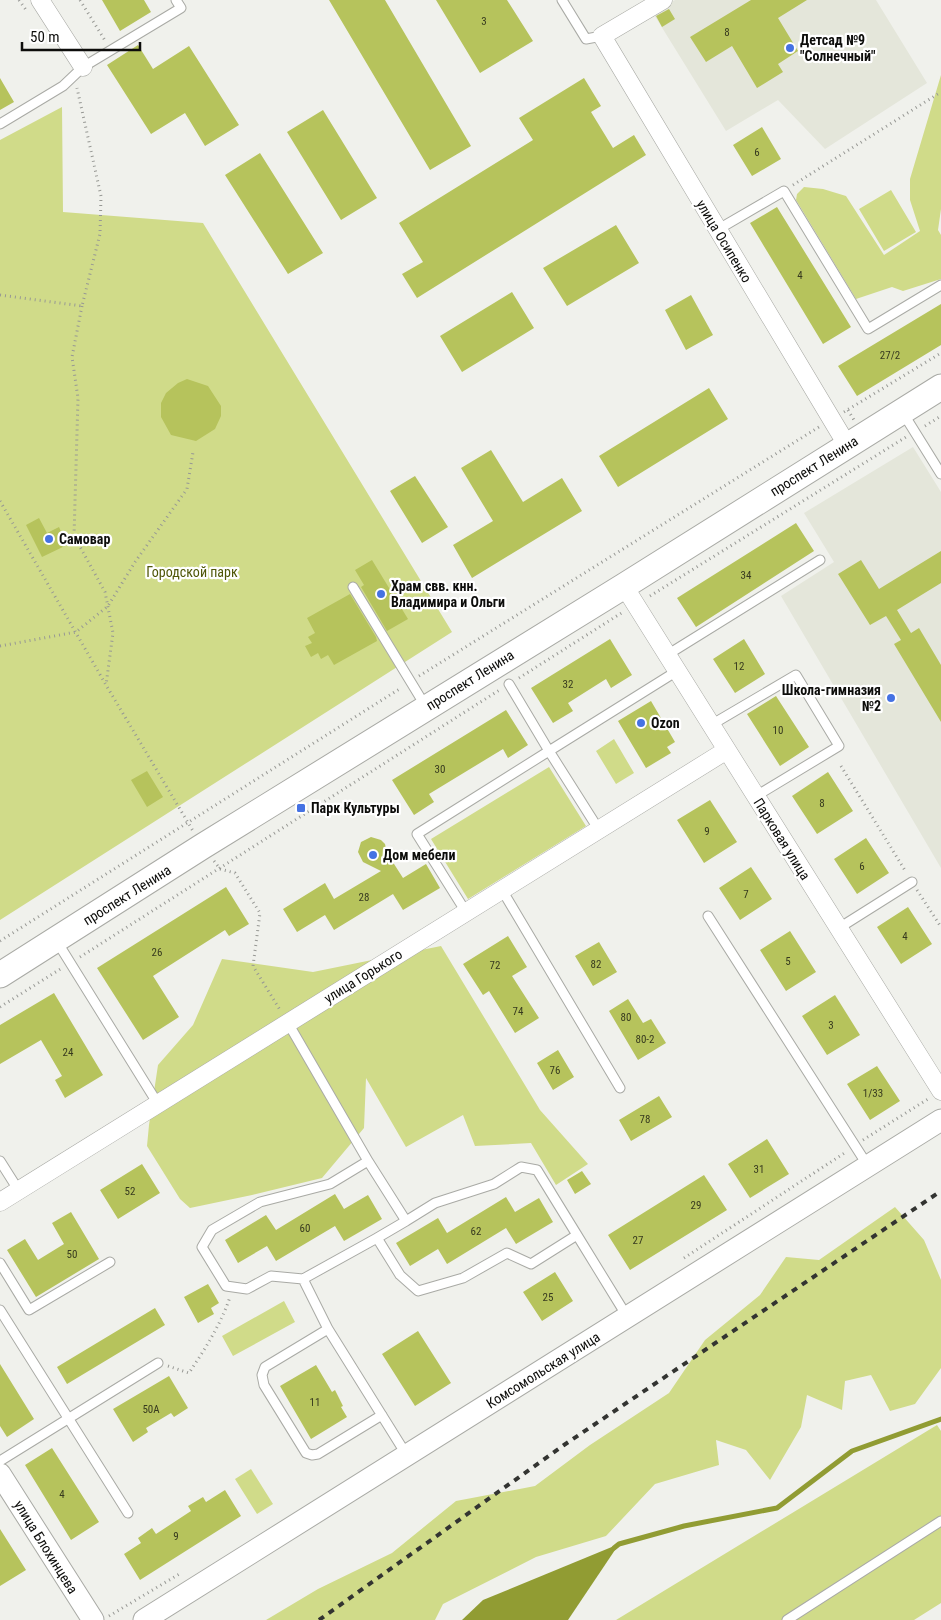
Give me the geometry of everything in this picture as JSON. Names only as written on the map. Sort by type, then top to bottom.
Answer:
[{"type":"main road","name":"проспект Ленина","points":[[0,975],[426,707],[630,595],[847,446],[941,387]]},
{"type":"street","points":[[40,0],[83,67]]},
{"type":"street","points":[[602,36],[663,0]]},
{"type":"street","name":"улица Осипенко","points":[[602,36],[847,446]]},
{"type":"street","name":"Парковая улица","points":[[630,595],[941,1091]]},
{"type":"street","name":"улица Горького","points":[[0,1202],[727,750]]},
{"type":"street","name":"Комсомольская улица","points":[[144,1620],[941,1120]]},
{"type":"street","name":"улица Блохинцева","points":[[0,1474],[93,1620]]},
{"type":"lane","points":[[0,124],[63,86],[83,67],[181,8],[176,0]]},
{"type":"lane","points":[[562,0],[586,39],[602,36]]},
{"type":"lane","points":[[717,230],[784,191],[868,330],[941,285]]},
{"type":"lane","points":[[902,411],[941,474]]},
{"type":"lane","points":[[667,655],[820,560]]},
{"type":"lane","points":[[353,587],[426,707]]},
{"type":"lane","points":[[466,912],[417,834],[677,671]]},
{"type":"lane","points":[[711,725],[796,674],[839,746],[756,796]]},
{"type":"lane","points":[[509,684],[598,830]]},
{"type":"lane","points":[[839,928],[912,882]]},
{"type":"lane","points":[[502,890],[620,1088]]},
{"type":"lane","points":[[708,916],[868,1166]]},
{"type":"lane","points":[[56,939],[158,1104]]},
{"type":"lane","points":[[288,1023],[368,1161],[406,1221]]},
{"type":"lane","points":[[0,1161],[18,1191]]},
{"type":"lane","points":[[368,1161],[330,1184],[260,1202],[212,1230],[202,1248],[226,1286],[247,1289],[271,1276],[303,1279],[435,1203],[494,1184],[521,1167],[537,1170],[628,1318]]},
{"type":"lane","points":[[377,1238],[400,1275],[418,1291],[463,1278],[506,1253],[530,1264],[577,1236]]},
{"type":"lane","points":[[0,1263],[29,1310],[110,1262]]},
{"type":"lane","points":[[303,1279],[328,1329],[406,1454]]},
{"type":"lane","points":[[0,1310],[128,1513]]},
{"type":"lane","points":[[328,1329],[264,1367],[262,1375],[264,1385],[306,1453],[318,1454],[382,1415]]},
{"type":"lane","points":[[0,1461],[158,1363]]},
{"type":"lane","points":[[787,1620],[941,1520]]},
{"type":"path","points":[[80,0],[110,50]]},
{"type":"path","points":[[784,191],[941,92]]},
{"type":"path","points":[[101,196],[100,234],[82,306],[72,357],[78,398],[74,536],[105,592],[114,633],[106,685]]},
{"type":"path","points":[[0,295],[82,306]]},
{"type":"path","points":[[0,941],[411,682],[941,353]]},
{"type":"path","points":[[0,1007],[509,684],[630,595],[941,416]]},
{"type":"path","points":[[0,646],[76,632],[108,606],[135,562],[187,489],[193,452]]},
{"type":"path","points":[[0,502],[106,685],[203,846],[220,869],[235,873],[260,913],[253,966],[288,1023]]},
{"type":"path","points":[[841,766],[941,927]]},
{"type":"path","points":[[158,1363],[189,1373],[225,1312],[234,1287]]},
{"type":"shaded area","name":"Детсад №9 \"Солнечный\"","points":[[675,0],[876,0],[927,83],[825,149],[778,100],[726,131],[653,13]]},
{"type":"shaded area","name":"Школа-гимназия №2","points":[[913,447],[941,492],[941,868],[781,596],[834,562],[804,513]]},
{"type":"shaded area","points":[[619,1544],[568,1620],[462,1620],[483,1600]]},
{"type":"green space","points":[[941,75],[941,209],[938,230],[941,235],[941,279],[903,291],[892,287],[856,299],[796,200],[797,194],[804,187],[823,189],[846,196],[884,255],[920,231],[910,200],[910,179]]},
{"type":"green space","name":"Городской парк","points":[[62,107],[63,212],[203,223],[452,632],[0,920],[0,140]]},
{"type":"green space","points":[[891,190],[916,232],[884,251],[859,209]]},
{"type":"green space","points":[[614,739],[634,773],[616,784],[596,751]]},
{"type":"green space","points":[[549,767],[586,826],[468,899],[431,839]]},
{"type":"green space","points":[[441,946],[540,1110],[588,1164],[556,1185],[531,1143],[475,1146],[463,1115],[406,1147],[366,1078],[364,1128],[322,1178],[190,1208],[180,1199],[147,1146],[158,1065],[193,1025],[222,959],[313,972]]},
{"type":"green space","points":[[895,1207],[924,1240],[941,1280],[941,1368],[915,1404],[890,1411],[871,1375],[845,1381],[842,1410],[807,1395],[801,1427],[770,1480],[746,1450],[716,1440],[719,1465],[655,1484],[606,1536],[536,1557],[443,1604],[435,1620],[266,1620],[318,1589],[392,1553],[456,1501],[535,1486],[590,1445],[669,1393],[705,1340],[760,1295],[786,1257],[819,1260]]},
{"type":"green space","points":[[284,1301],[295,1322],[233,1356],[222,1336]]},
{"type":"green space","points":[[937,1425],[941,1431],[941,1603],[914,1620],[616,1620]]},
{"type":"green space","points":[[251,1469],[273,1504],[257,1514],[235,1479]]},
{"type":"building","points":[[102,0],[144,0],[151,12],[120,31]]},
{"type":"building","points":[[329,0],[385,0],[471,146],[430,170]]},
{"type":"building","points":[[436,0],[507,0],[533,41],[480,73]]},
{"type":"building","points":[[751,0],[807,0],[778,18],[798,51],[778,64],[783,72],[757,88],[732,46],[706,62],[690,37]]},
{"type":"building","points":[[669,9],[675,19],[662,27],[656,16]]},
{"type":"building","points":[[138,45],[153,69],[189,46],[239,125],[205,146],[185,113],[151,134],[107,65]]},
{"type":"building","points":[[0,78],[14,102],[0,110]]},
{"type":"building","points":[[584,78],[601,106],[591,112],[613,148],[634,135],[646,155],[417,298],[402,274],[423,262],[399,223],[533,140],[519,118]]},
{"type":"building","points":[[323,110],[377,198],[341,220],[287,132]]},
{"type":"building","points":[[762,127],[781,159],[752,176],[733,145]]},
{"type":"building","points":[[260,153],[323,253],[288,274],[225,175]]},
{"type":"building","points":[[777,207],[851,327],[823,344],[750,223]]},
{"type":"building","points":[[616,225],[639,263],[567,306],[543,268]]},
{"type":"building","points":[[512,292],[534,328],[462,372],[440,336]]},
{"type":"building","points":[[691,295],[713,335],[686,350],[665,310]]},
{"type":"building","points":[[941,304],[941,345],[857,396],[838,366]]},
{"type":"building","points":[[187,379],[208,386],[221,406],[221,416],[215,429],[196,441],[171,435],[161,417],[161,403],[166,393],[178,383]]},
{"type":"building","points":[[709,388],[728,419],[618,487],[599,456]]},
{"type":"building","points":[[491,450],[523,502],[562,478],[582,511],[472,578],[453,545],[493,521],[461,468]]},
{"type":"building","points":[[415,476],[448,527],[422,543],[390,491]]},
{"type":"building","name":"Самовар","points":[[39,518],[47,533],[59,527],[67,545],[42,557],[26,525]]},
{"type":"building","points":[[796,523],[814,551],[696,627],[677,598]]},
{"type":"building","points":[[941,551],[941,583],[897,610],[911,633],[919,628],[941,665],[941,722],[894,644],[901,640],[886,616],[870,625],[838,574],[861,560],[879,589]]},
{"type":"building","name":"Храм свв. кнн. Владимира и Ольги","points":[[372,560],[408,619],[387,631],[361,587],[364,585],[355,570]]},
{"type":"building","points":[[350,594],[377,641],[334,665],[328,655],[321,659],[318,653],[311,657],[305,646],[312,643],[308,637],[315,633],[307,618]]},
{"type":"building","points":[[610,639],[632,675],[611,688],[606,679],[568,703],[573,711],[553,723],[531,688]]},
{"type":"building","points":[[744,639],[765,674],[735,693],[713,659]]},
{"type":"building","points":[[776,696],[809,747],[780,766],[747,714]]},
{"type":"building","points":[[651,701],[675,742],[667,747],[671,753],[646,768],[618,721]]},
{"type":"building","points":[[506,710],[528,745],[508,758],[503,749],[429,794],[434,802],[414,815],[392,780]]},
{"type":"building","points":[[147,771],[163,797],[147,807],[131,780]]},
{"type":"building","points":[[828,772],[853,811],[817,834],[792,796]]},
{"type":"building","points":[[710,800],[737,842],[704,863],[677,820]]},
{"type":"building","points":[[371,837],[381,840],[385,844],[387,853],[403,878],[426,864],[440,888],[403,910],[393,894],[334,930],[325,915],[297,932],[283,909],[325,883],[334,899],[381,871],[363,862],[358,852],[361,842]]},
{"type":"building","points":[[866,838],[889,873],[857,894],[834,859]]},
{"type":"building","points":[[751,867],[772,899],[740,920],[719,888]]},
{"type":"building","points":[[226,887],[249,924],[229,936],[225,930],[153,976],[179,1017],[143,1040],[97,968]]},
{"type":"building","points":[[908,907],[932,944],[901,964],[877,927]]},
{"type":"building","points":[[790,931],[816,972],[786,991],[760,950]]},
{"type":"building","points":[[508,936],[527,967],[512,976],[539,1018],[515,1033],[489,991],[483,995],[463,964]]},
{"type":"building","points":[[599,942],[617,972],[593,986],[575,956]]},
{"type":"building","points":[[54,993],[103,1075],[65,1098],[55,1080],[62,1076],[41,1040],[0,1064],[0,1025]]},
{"type":"building","points":[[835,995],[860,1035],[827,1055],[802,1016]]},
{"type":"building","points":[[628,999],[643,1023],[651,1019],[666,1043],[638,1060],[609,1011]]},
{"type":"building","points":[[558,1050],[574,1077],[553,1090],[537,1063]]},
{"type":"building","points":[[877,1066],[900,1101],[870,1120],[847,1084]]},
{"type":"building","points":[[659,1096],[672,1117],[631,1141],[619,1120]]},
{"type":"building","points":[[767,1139],[789,1174],[750,1198],[728,1164]]},
{"type":"building","points":[[142,1164],[160,1193],[118,1219],[100,1190]]},
{"type":"building","points":[[582,1171],[591,1184],[575,1194],[567,1180]]},
{"type":"building","points":[[704,1175],[727,1210],[630,1270],[608,1235]]},
{"type":"building","points":[[335,1194],[344,1209],[368,1195],[382,1219],[344,1241],[335,1226],[276,1261],[267,1246],[238,1263],[225,1240],[266,1215],[276,1230]]},
{"type":"building","points":[[506,1197],[515,1212],[539,1198],[553,1222],[516,1244],[506,1228],[447,1264],[438,1249],[410,1266],[396,1243],[438,1218],[447,1233]]},
{"type":"building","points":[[71,1212],[99,1259],[36,1297],[7,1250],[25,1239],[38,1260],[64,1244],[52,1223]]},
{"type":"building","points":[[555,1272],[573,1301],[542,1321],[523,1292]]},
{"type":"building","points":[[208,1284],[219,1303],[211,1308],[214,1314],[198,1323],[184,1297]]},
{"type":"building","points":[[155,1308],[165,1325],[67,1384],[57,1367]]},
{"type":"building","points":[[418,1331],[451,1383],[415,1406],[382,1354]]},
{"type":"building","points":[[0,1364],[34,1419],[7,1437],[0,1426]]},
{"type":"building","points":[[316,1365],[332,1392],[335,1390],[347,1417],[311,1439],[280,1386]]},
{"type":"building","points":[[169,1376],[188,1408],[174,1417],[171,1413],[146,1428],[148,1432],[133,1442],[113,1409]]},
{"type":"building","points":[[52,1448],[99,1522],[71,1540],[25,1465]]},
{"type":"building","points":[[225,1490],[241,1516],[140,1580],[124,1554],[141,1543],[138,1538],[152,1528],[156,1534],[191,1511],[188,1506],[203,1497],[206,1502]]},
{"type":"building","points":[[0,1529],[26,1570],[0,1586]]},
{"type":"waterway","points":[[614,1548],[619,1544],[684,1526],[777,1508],[852,1451],[941,1419]]},
{"type":"railway","points":[[319,1620],[564,1445],[941,1191]]},
{"type":"place","name":"Детсад №9 \"Солнечный\"","points":[[790,48]]},
{"type":"place","name":"Самовар","points":[[49,539]]},
{"type":"place","name":"Храм свв. кнн. Владимира и Ольги","points":[[381,594]]},
{"type":"place","name":"Школа-гимназия №2","points":[[891,698]]},
{"type":"place","name":"Ozon","points":[[641,723]]},
{"type":"place","name":"Парк Культуры","points":[[301,808]]},
{"type":"place","name":"Дом мебели","points":[[373,855]]}]
